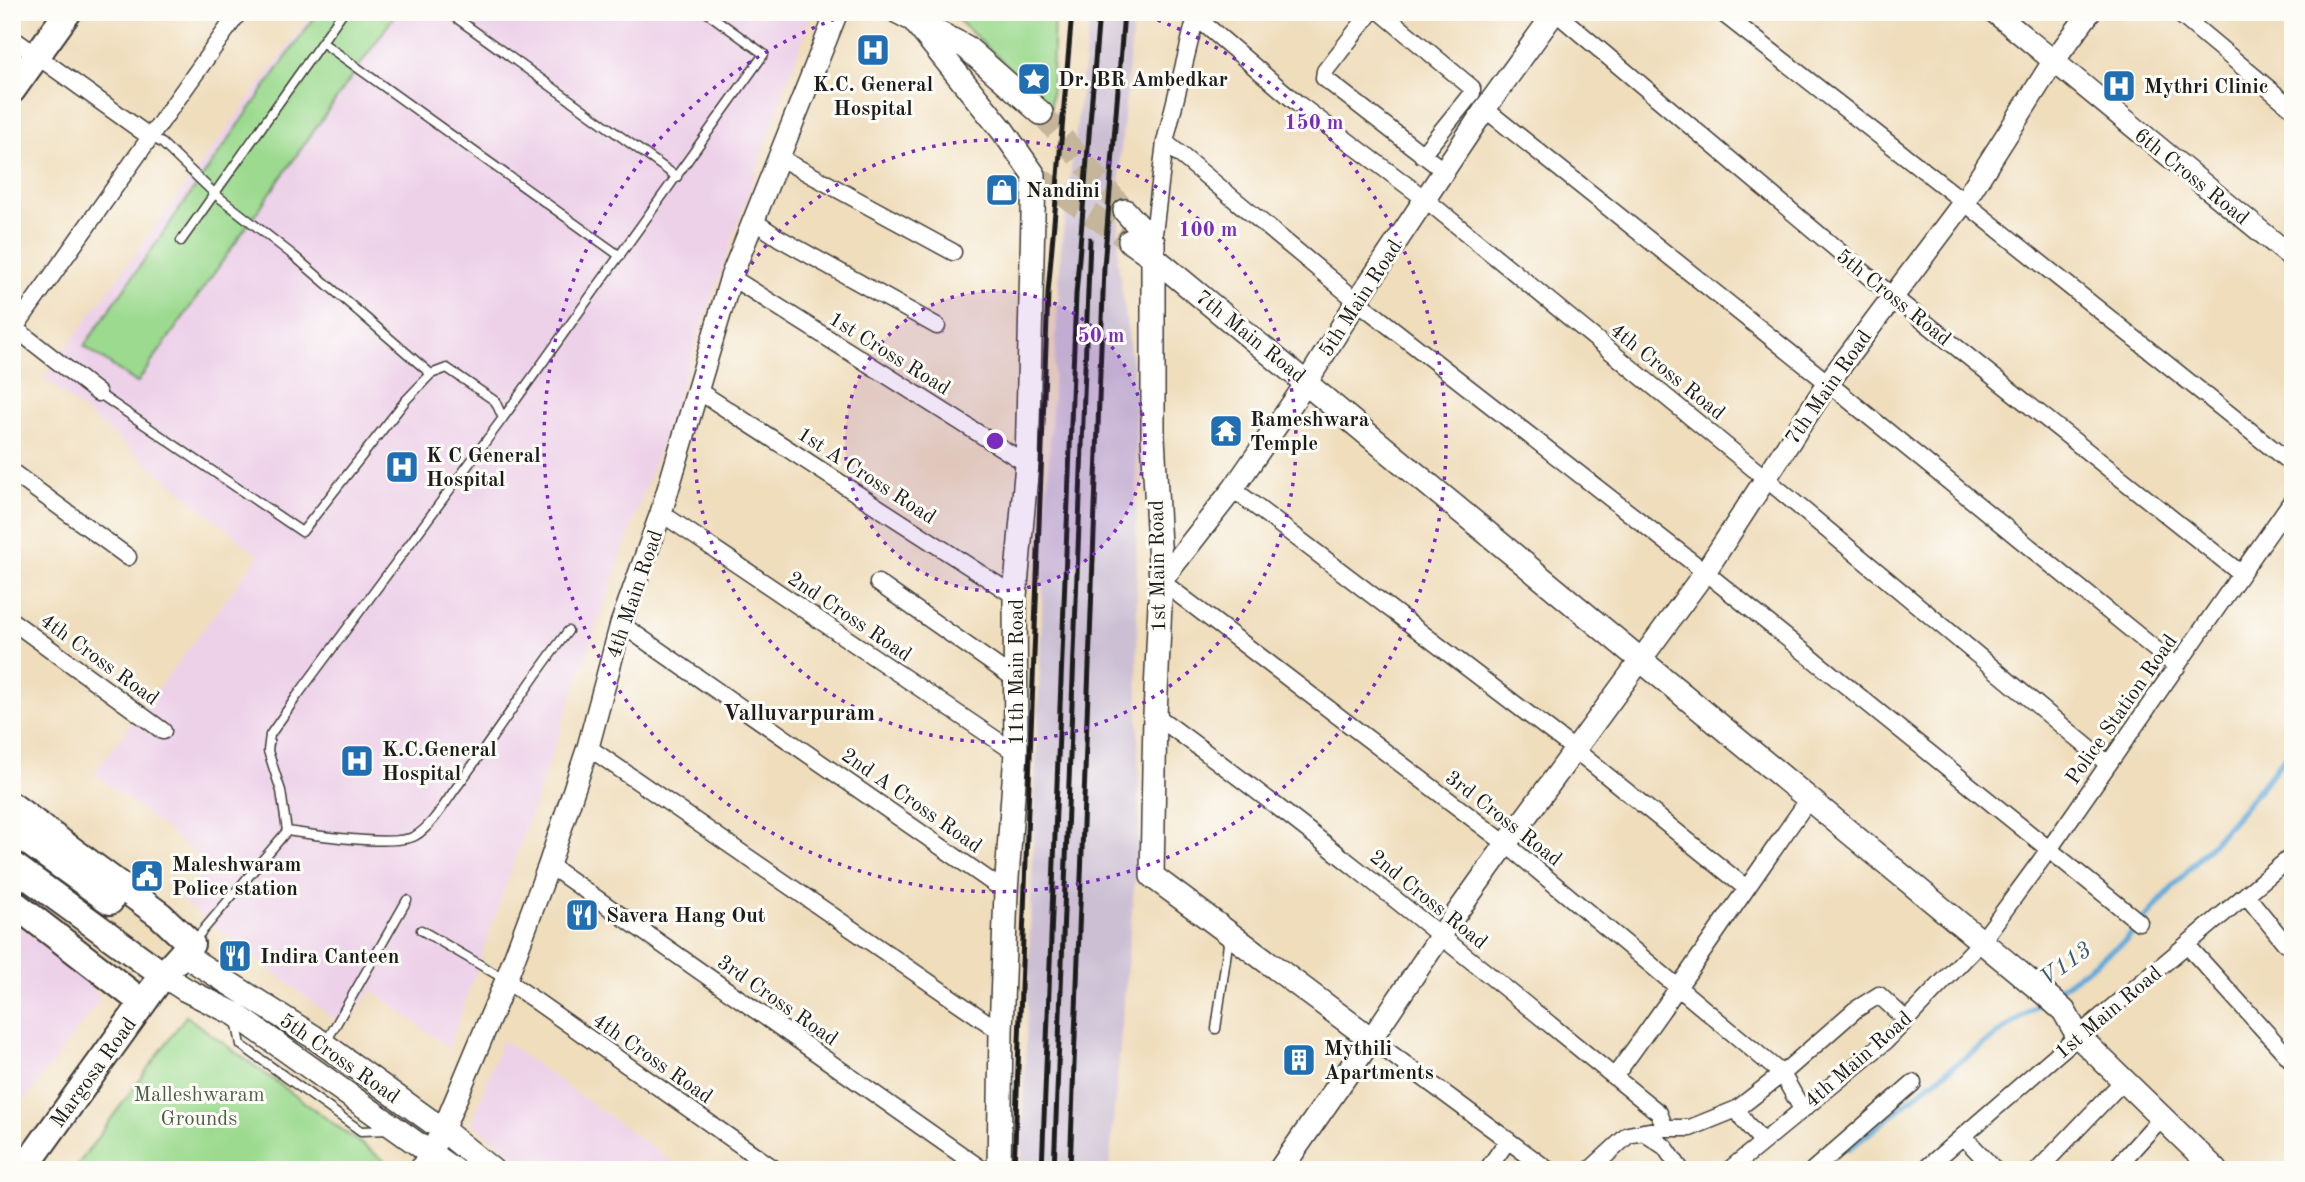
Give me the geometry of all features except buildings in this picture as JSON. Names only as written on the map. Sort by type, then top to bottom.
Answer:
[{"type":"main road","points":[[12,90],[68,12]]},
{"type":"main road","points":[[907,18],[966,47],[1041,113]]},
{"type":"main road","name":"11th Main Road","points":[[907,18],[1003,131],[1034,175],[1027,464],[1015,596],[1016,753],[1006,892],[999,1170]]},
{"type":"main road","name":"7th Main Road","points":[[1125,211],[1145,246],[1640,660],[2008,963],[2064,1011],[2078,1036]]},
{"type":"main road","name":"1st Main Road","points":[[1145,246],[1161,581],[1152,876],[1229,934]]},
{"type":"main road","points":[[12,806],[160,915],[187,949]]},
{"type":"main road","points":[[12,830],[187,949]]},
{"type":"main road","points":[[12,865],[163,975]]},
{"type":"main road","points":[[12,902],[143,1003]]},
{"type":"main road","points":[[1229,934],[1371,1040],[1280,1170]]},
{"type":"main road","name":"Margosa Road","points":[[22,1170],[163,975],[187,949]]},
{"type":"main road","name":"5th Cross Road","points":[[187,949],[443,1130],[492,1170]]},
{"type":"main road","name":"5th Cross Road","points":[[163,975],[186,990],[235,1014],[399,1130],[426,1161],[454,1170]]},
{"type":"main road","points":[[2078,1036],[2216,1170]]},
{"type":"street","points":[[98,393],[13,328],[239,12]]},
{"type":"street","name":"4th Main Road","points":[[426,1161],[443,1130],[506,980],[549,865],[588,747],[621,624],[662,513],[731,277],[837,12]]},
{"type":"street","points":[[1371,12],[1325,71],[1324,78],[1444,172]]},
{"type":"street","points":[[1381,12],[1472,88],[1472,93],[1422,155]]},
{"type":"street","name":"5th Main Road","points":[[1161,581],[1233,489],[1307,382],[1357,301],[1485,109],[1555,12]]},
{"type":"street","name":"5th Cross Road","points":[[1555,12],[1892,296],[2240,573]]},
{"type":"street","points":[[1721,12],[1964,202],[2293,466]]},
{"type":"street","name":"6th Cross Road","points":[[1994,12],[2293,258]]},
{"type":"street","name":"7th Main Road","points":[[1640,660],[1705,572],[1828,383],[1964,202],[2053,62],[2090,12]]},
{"type":"street","points":[[2177,12],[2293,109]]},
{"type":"street","points":[[1145,246],[1165,142],[1197,14]]},
{"type":"street","name":"4th Cross Road","points":[[1197,14],[1297,103],[1426,199],[2108,764]]},
{"type":"street","points":[[12,38],[150,137]]},
{"type":"street","points":[[1485,109],[2177,667]]},
{"type":"street","points":[[1165,142],[1357,301],[1705,572],[2139,922]]},
{"type":"street","points":[[780,158],[953,251]]},
{"type":"street","points":[[754,221],[779,238],[937,326]]},
{"type":"street","name":"1st Cross Road","points":[[731,277],[1027,464]]},
{"type":"street","name":"1st A Cross Road","points":[[697,390],[1015,596]]},
{"type":"street","points":[[12,472],[128,557]]},
{"type":"street","points":[[1233,489],[1574,749],[1746,888]]},
{"type":"street","name":"Police Station Road","points":[[1981,942],[2050,848],[2293,499]]},
{"type":"street","name":"2nd Cross Road","points":[[662,513],[1016,753]]},
{"type":"street","name":"3rd Cross Road","points":[[1161,581],[1506,845],[1782,1074],[1802,1109]]},
{"type":"street","points":[[878,583],[1015,679]]},
{"type":"street","name":"4th Cross Road","points":[[12,621],[163,731]]},
{"type":"street","name":"2nd A Cross Road","points":[[621,624],[1006,892]]},
{"type":"street","points":[[1548,1170],[1371,1040],[1441,935],[1640,660]]},
{"type":"street","name":"2nd Cross Road","points":[[1155,715],[1252,785],[1441,935],[1659,1113],[1665,1128]]},
{"type":"street","points":[[588,747],[1001,1032]]},
{"type":"street","points":[[1614,1077],[1679,989],[1809,799]]},
{"type":"street","name":"1st Main Road","points":[[1924,1170],[2078,1036],[2292,857]]},
{"type":"street","name":"3rd Cross Road","points":[[549,865],[983,1170]]},
{"type":"street","points":[[2246,895],[2285,943]]},
{"type":"street","name":"4th Main Road","points":[[1729,1170],[1886,1041],[1981,942]]},
{"type":"street","points":[[2187,945],[2293,1062]]},
{"type":"street","name":"4th Cross Road","points":[[506,980],[776,1170]]},
{"type":"street","points":[[1590,1170],[1628,1135],[1665,1128],[1690,1128],[1737,1109],[1782,1074],[1855,1010],[1879,995],[1905,1019]]},
{"type":"street","points":[[2038,1170],[2124,1080]]},
{"type":"street","points":[[1813,1170],[1913,1083]]},
{"type":"street","points":[[1737,1109],[1763,1142]]},
{"type":"street","points":[[2113,1170],[2162,1117]]},
{"type":"street","points":[[1643,1132],[1665,1147],[1681,1170]]},
{"type":"street","points":[[1963,1136],[1995,1170]]},
{"type":"street","points":[[1487,1170],[1508,1140]]},
{"type":"street","points":[[12,1163],[22,1170]]},
{"type":"lane","points":[[181,241],[343,12]]},
{"type":"lane","points":[[448,12],[677,177]]},
{"type":"lane","points":[[187,949],[287,831],[281,792],[268,751],[270,735],[503,418],[764,54],[706,12]]},
{"type":"lane","points":[[323,43],[620,256]]},
{"type":"lane","points":[[150,137],[162,143],[215,194],[294,256],[430,374]]},
{"type":"lane","points":[[98,393],[302,531],[430,374],[447,368],[463,377],[495,401],[503,418]]},
{"type":"lane","points":[[287,831],[318,836],[395,840],[414,836],[430,823],[568,631]]},
{"type":"lane","points":[[324,1045],[407,900]]},
{"type":"lane","points":[[421,930],[506,980]]},
{"type":"lane","points":[[1216,1029],[1229,934]]},
{"type":"shaded area","name":"K C General Hospital","points":[[313,12],[802,12],[810,18],[449,1048],[372,990],[344,1027],[180,899],[208,863],[94,773],[259,556],[44,378]]},
{"type":"shaded area","points":[[1091,12],[1134,12],[1120,159],[1118,263],[1135,384],[1139,832],[1109,1170],[1021,1170],[1045,530],[1061,249]]},
{"type":"shaded area","points":[[12,920],[89,982],[100,1000],[12,1117]]},
{"type":"shaded area","points":[[502,1040],[684,1170],[534,1170],[472,1123]]},
{"type":"green space","points":[[318,12],[397,12],[137,383],[84,346]]},
{"type":"green space","points":[[1054,12],[1051,107],[952,14]]},
{"type":"green space","name":"Malleshwaram Grounds","points":[[186,1016],[397,1170],[74,1170]]},
{"type":"waterway","name":"V113","points":[[2052,994],[2125,941],[2236,817],[2293,748]]},
{"type":"waterway","name":"V113","points":[[1849,1149],[1932,1082],[2043,1001]]},
{"type":"tunnel","points":[[1041,113],[1125,211]]},
{"type":"tunnel","points":[[1034,175],[1130,241]]},
{"type":"railway","points":[[1014,1170],[1048,293],[1072,12]]},
{"type":"railway","points":[[1042,1170],[1076,295],[1099,12]]},
{"type":"railway","points":[[1070,1170],[1104,267],[1124,12]]},
{"type":"railway","points":[[1054,1170],[1090,239]]},
{"type":"place","name":"K.C. General Hospital","points":[[873,50]]},
{"type":"place","name":"Dr. BR Ambedkar","points":[[1034,79]]},
{"type":"place","name":"Mythri Clinic","points":[[2119,86]]},
{"type":"place","name":"Nandini","points":[[1002,190]]},
{"type":"place","name":"Rameshwara Temple","points":[[1226,431]]},
{"type":"place","name":"K C General Hospital","points":[[402,467]]},
{"type":"place","name":"K.C.General Hospital","points":[[357,761]]},
{"type":"place","name":"Maleshwaram Police station","points":[[147,876]]},
{"type":"place","name":"Savera Hang Out","points":[[582,915]]},
{"type":"place","name":"Indira Canteen","points":[[235,956]]},
{"type":"place","name":"Mythili Apartments","points":[[1299,1060]]},
{"type":"district","name":"Valluvarpuram","points":[[799,712]]}]
